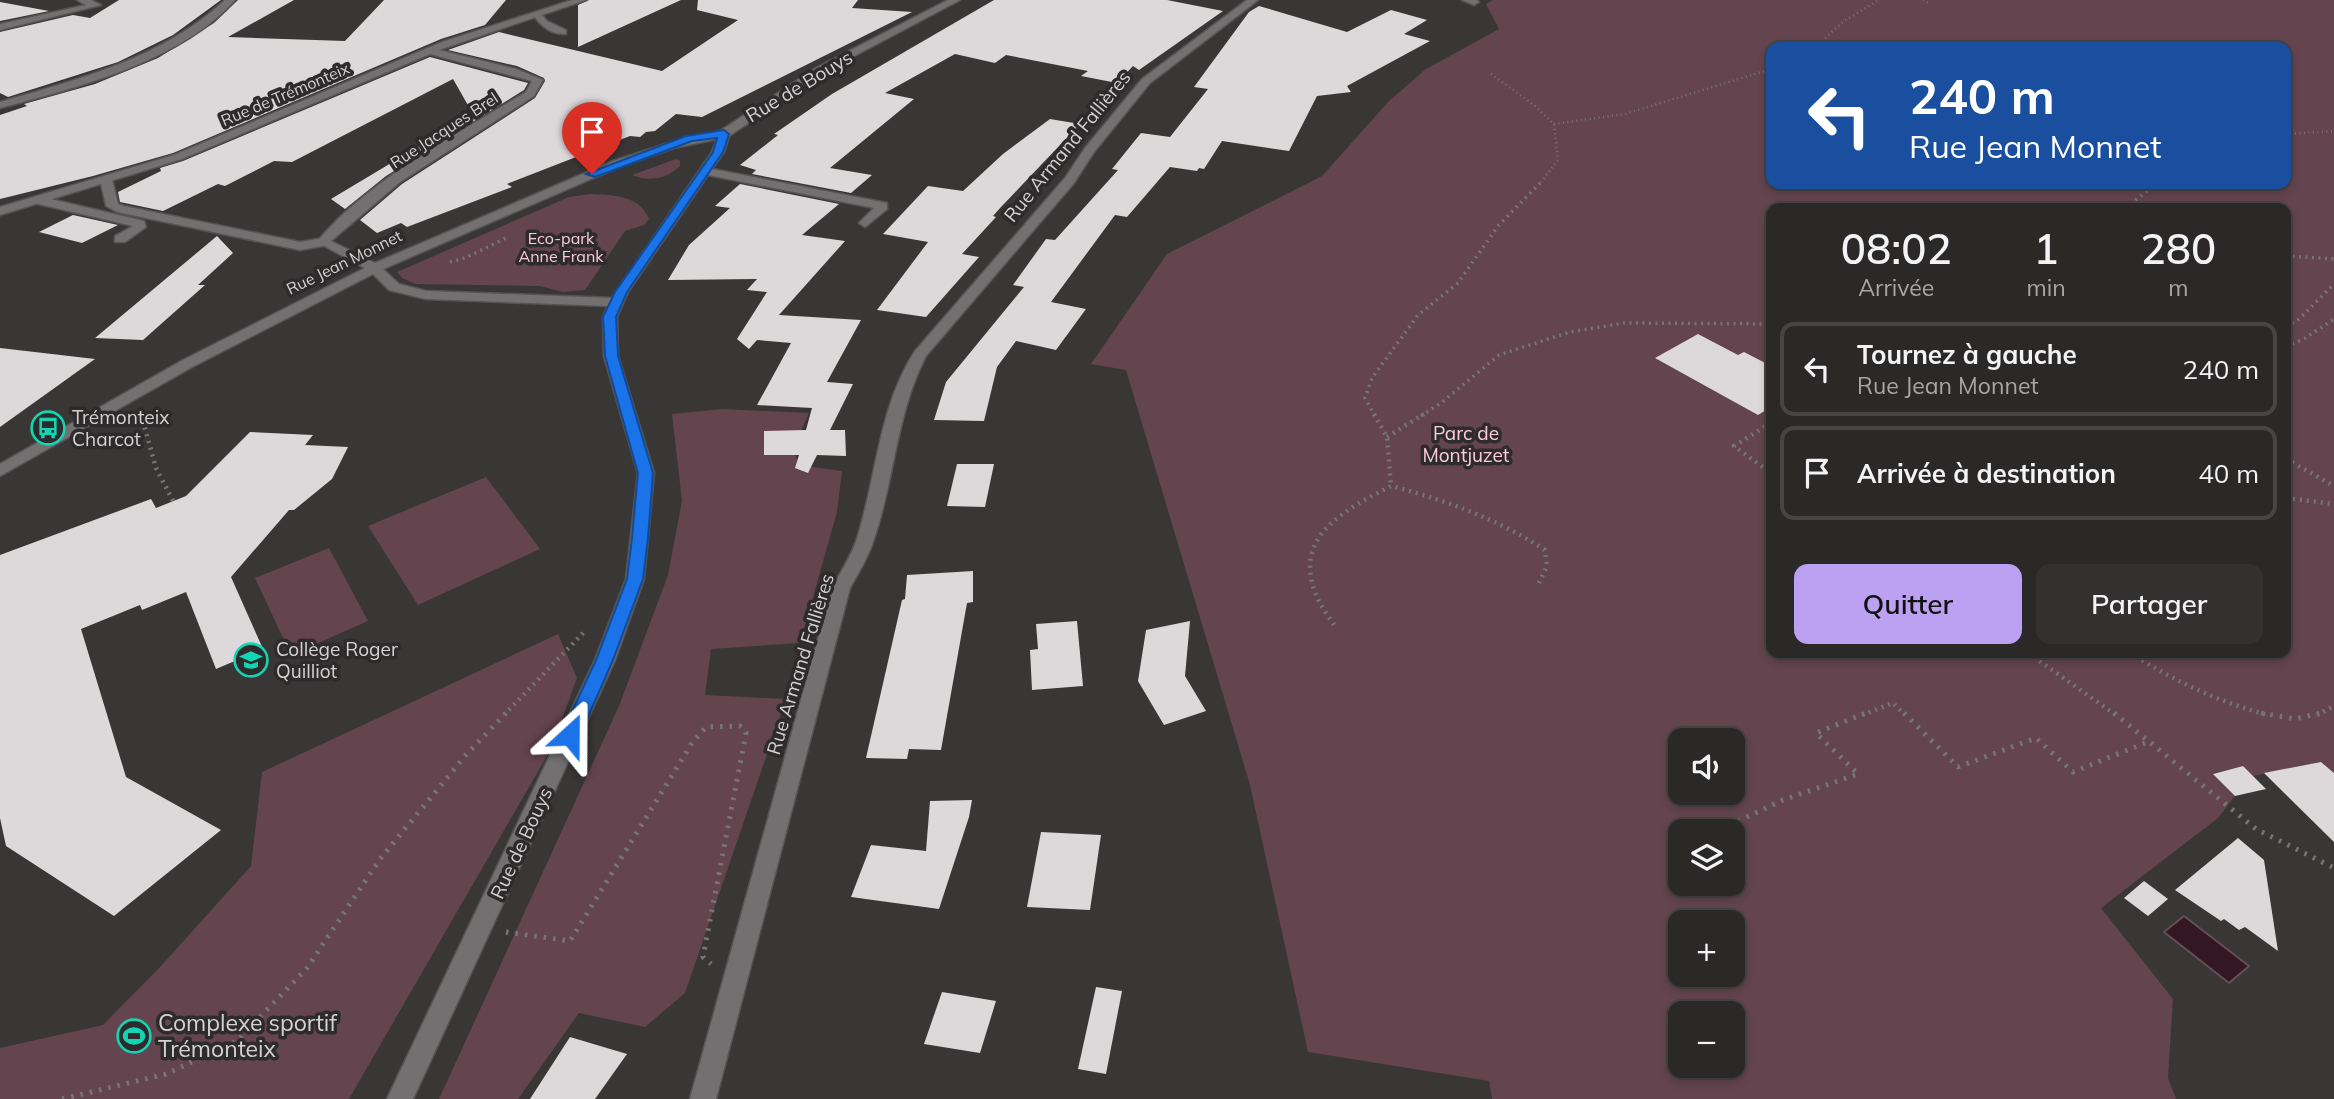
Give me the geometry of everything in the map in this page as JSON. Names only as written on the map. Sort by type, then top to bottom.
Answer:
[{"type":"street","points":[[0,27],[96,5],[82,0]]},
{"type":"street","points":[[0,104],[108,71],[142,57],[204,23],[230,0]]},
{"type":"street","name":"Rue de Trémonteix","points":[[0,212],[178,157],[429,51],[581,0]]},
{"type":"street","name":"Rue de Bouys","points":[[400,1099],[605,660],[635,579],[646,473],[611,356],[610,317],[616,302],[718,152],[724,134],[820,70],[955,0]]},
{"type":"street","name":"Rue Armand Fallières","points":[[703,1099],[841,588],[867,536],[896,404],[906,377],[920,354],[1070,180],[1089,150],[1146,81],[1254,0]]},
{"type":"street","points":[[538,14],[543,23],[563,32]]},
{"type":"street","name":"Rue Jacques Brel","points":[[323,242],[349,214],[383,188],[530,94],[538,80],[429,51]]},
{"type":"street","name":"Rue Jean Monnet","points":[[0,471],[255,326],[373,267],[636,157],[690,139],[724,134]]},
{"type":"street","points":[[703,171],[884,206],[865,223]]},
{"type":"street","points":[[106,179],[112,206],[300,246],[323,242],[373,267],[394,287],[426,295],[616,302]]},
{"type":"street","points":[[38,200],[140,223],[140,227],[120,239]]},
{"type":"path","points":[[1821,42],[1844,21],[1879,0]]},
{"type":"path","points":[[1923,0],[1927,3]]},
{"type":"path","points":[[1554,124],[1625,114],[1766,71]]},
{"type":"path","points":[[1391,486],[1387,437],[1365,398],[1372,379],[1418,315],[1458,283],[1498,226],[1532,194],[1558,160],[1554,124],[1491,74]]},
{"type":"path","points":[[2291,134],[2334,131]]},
{"type":"path","points":[[2131,203],[2149,189]]},
{"type":"path","points":[[2291,256],[2334,259]]},
{"type":"path","points":[[2291,324],[2334,285]]},
{"type":"path","points":[[2291,344],[2304,340],[2315,330],[2334,320]]},
{"type":"path","points":[[1387,437],[1441,404],[1499,355],[1570,332],[1625,323],[1766,324]]},
{"type":"path","points":[[128,396],[137,402],[156,468],[173,501]]},
{"type":"path","points":[[1766,427],[1734,446],[1766,469]]},
{"type":"path","points":[[2291,462],[2334,486]]},
{"type":"path","points":[[1334,625],[1313,589],[1309,564],[1312,543],[1323,528],[1336,518],[1391,486],[1476,510],[1516,529],[1545,550],[1547,566],[1536,587]]},
{"type":"path","points":[[2291,499],[2334,505]]},
{"type":"path","points":[[62,1099],[166,1074],[237,1041],[307,968],[380,859],[466,755],[588,628]]},
{"type":"path","points":[[2035,658],[2150,741],[2256,830],[2334,868]]},
{"type":"path","points":[[2137,658],[2155,670],[2212,696],[2263,715],[2314,717],[2334,706]]},
{"type":"path","points":[[1742,819],[1783,800],[1858,774],[1816,733],[1893,703],[1958,767],[2036,737],[2073,772],[2150,741]]},
{"type":"path","points":[[481,928],[570,941],[692,743],[706,727],[740,726],[746,733],[704,957],[715,969]]},
{"type":"green space","name":"Parc de Montjuzet","points":[[1493,0],[2334,0],[2334,773],[2321,762],[2253,776],[2243,766],[2213,773],[2235,796],[2218,818],[2101,908],[2173,999],[2168,1078],[2176,1099],[1492,1099],[1489,1081],[1308,1052],[1250,785],[1126,370],[1091,364],[1167,254],[1322,176],[1389,101],[1426,69],[1499,29],[1486,4]]},
{"type":"green space","points":[[676,159],[680,161],[680,166],[663,176],[644,178],[632,175]]},
{"type":"green space","name":"Eco-park Anne Frank","points":[[590,194],[625,198],[639,205],[649,219],[644,225],[625,231],[585,290],[563,292],[540,286],[415,284],[402,278],[397,272],[569,197]]},
{"type":"green space","points":[[723,409],[809,413],[793,449],[799,465],[842,471],[837,512],[800,643],[711,649],[705,695],[786,699],[685,993],[645,1027],[579,1013],[518,1099],[439,1099],[619,706],[668,575],[682,501],[672,414]]},
{"type":"green space","points":[[486,477],[540,549],[418,605],[368,526]]},
{"type":"green space","points":[[329,548],[368,621],[291,655],[255,578]]},
{"type":"green space","points":[[558,634],[577,678],[551,749],[349,1099],[0,1099],[0,1048],[103,1025],[161,966],[251,866],[262,772]]},
{"type":"shaded area","points":[[2184,916],[2249,966],[2229,983],[2164,932]]},
{"type":"building","points":[[119,0],[221,0],[173,35],[118,62],[8,97],[0,93],[0,32],[73,15],[90,18]]},
{"type":"building","points":[[238,0],[294,0],[228,37],[345,41],[384,0],[506,0],[485,25],[441,39],[173,153],[0,199],[0,115],[27,106],[24,104],[95,84],[158,58],[214,23]]},
{"type":"building","points":[[589,0],[681,0],[578,47],[578,5]]},
{"type":"building","points":[[698,0],[858,0],[852,8],[912,12],[702,117],[676,114],[655,131],[646,132],[640,137],[630,136],[507,184],[512,187],[407,227],[401,223],[377,233],[360,220],[402,184],[535,98],[545,81],[544,78],[517,66],[448,50],[499,32],[662,71],[738,20],[697,10]]},
{"type":"building","points":[[994,0],[1167,0],[1223,11],[1139,70],[1133,66],[1117,83],[1081,76],[1088,71],[1006,55],[995,63],[955,54],[885,93],[914,99],[830,168],[872,175],[851,193],[752,174],[756,170],[740,165],[778,135],[774,134],[832,94]]},
{"type":"building","points":[[0,2],[49,11],[0,21]]},
{"type":"building","points":[[1259,6],[1347,32],[1391,10],[1427,20],[1404,34],[1430,41],[1347,86],[1351,92],[1317,96],[1289,151],[1222,141],[1204,169],[1199,168],[1197,171],[1170,167],[1127,217],[1115,215],[1051,302],[1086,309],[1056,350],[1016,341],[997,367],[984,421],[934,420],[946,382],[1024,287],[1013,285],[1046,239],[1055,240],[1118,170],[1112,169],[1141,133],[1170,137],[1208,89],[1194,87],[1249,12]]},
{"type":"building","points":[[430,57],[528,83],[524,90],[386,176],[345,209],[331,199],[473,114],[453,79],[292,162],[274,161],[225,186],[218,184],[163,211],[120,202],[118,192],[161,171],[160,168],[183,161]]},
{"type":"building","points":[[1050,119],[1080,124],[1001,207],[993,216],[996,217],[962,254],[979,257],[926,317],[877,310],[928,242],[883,234],[928,186],[963,191],[1003,154]]},
{"type":"building","points":[[740,184],[839,204],[802,235],[845,241],[779,315],[861,320],[827,382],[853,384],[830,430],[845,430],[846,456],[817,455],[808,473],[795,468],[799,455],[764,455],[764,431],[806,430],[812,408],[757,405],[791,343],[757,340],[749,349],[737,339],[767,292],[747,290],[757,279],[668,280],[689,245],[730,208],[715,206]]},
{"type":"building","points":[[73,215],[118,225],[82,243],[39,232]]},
{"type":"building","points":[[217,236],[233,253],[198,285],[205,285],[143,340],[95,338]]},
{"type":"building","points":[[1698,334],[1738,355],[1744,352],[1766,363],[1766,410],[1758,415],[1655,358]]},
{"type":"building","points":[[0,348],[95,359],[0,427]]},
{"type":"building","points":[[250,432],[313,435],[305,445],[348,447],[332,479],[294,510],[289,510],[231,577],[263,649],[216,669],[186,592],[142,610],[140,605],[81,629],[126,777],[221,830],[114,916],[6,846],[0,818],[0,555],[151,499],[156,508],[186,496]]},
{"type":"building","points":[[957,464],[994,464],[985,507],[947,506]]},
{"type":"building","points":[[973,571],[973,602],[967,603],[941,750],[909,749],[907,759],[866,758],[902,600],[905,599],[907,575]]},
{"type":"building","points":[[1077,621],[1083,686],[1032,690],[1030,650],[1038,649],[1036,624]]},
{"type":"building","points":[[1190,621],[1185,676],[1206,711],[1164,725],[1138,681],[1146,630]]},
{"type":"building","points":[[2321,762],[2334,773],[2334,842],[2264,773]]},
{"type":"building","points":[[2243,766],[2266,789],[2235,796],[2213,774]]},
{"type":"building","points":[[972,800],[939,909],[851,897],[871,845],[926,851],[930,801]]},
{"type":"building","points":[[1041,832],[1101,835],[1090,910],[1027,907]]},
{"type":"building","points":[[2238,838],[2264,860],[2278,951],[2245,927],[2239,930],[2224,919],[2221,921],[2175,890]]},
{"type":"building","points":[[2144,881],[2168,899],[2148,916],[2124,898]]},
{"type":"building","points":[[1096,987],[1122,991],[1106,1074],[1078,1069]]},
{"type":"building","points":[[942,992],[996,1001],[980,1053],[924,1044]]},
{"type":"building","points":[[570,1037],[627,1054],[595,1099],[530,1099]]},
{"type":"place","name":"Trémonteix Charcot","points":[[48,428]]},
{"type":"place","name":"Collège Roger Quilliot","points":[[251,660]]},
{"type":"place","name":"Complexe sportif Trémonteix","points":[[134,1036]]},
{"type":"route","points":[[570,735],[605,660],[635,579],[640,538],[646,473],[611,356],[610,317],[621,292],[718,152],[720,139],[724,134],[690,139],[592,174]]}]
